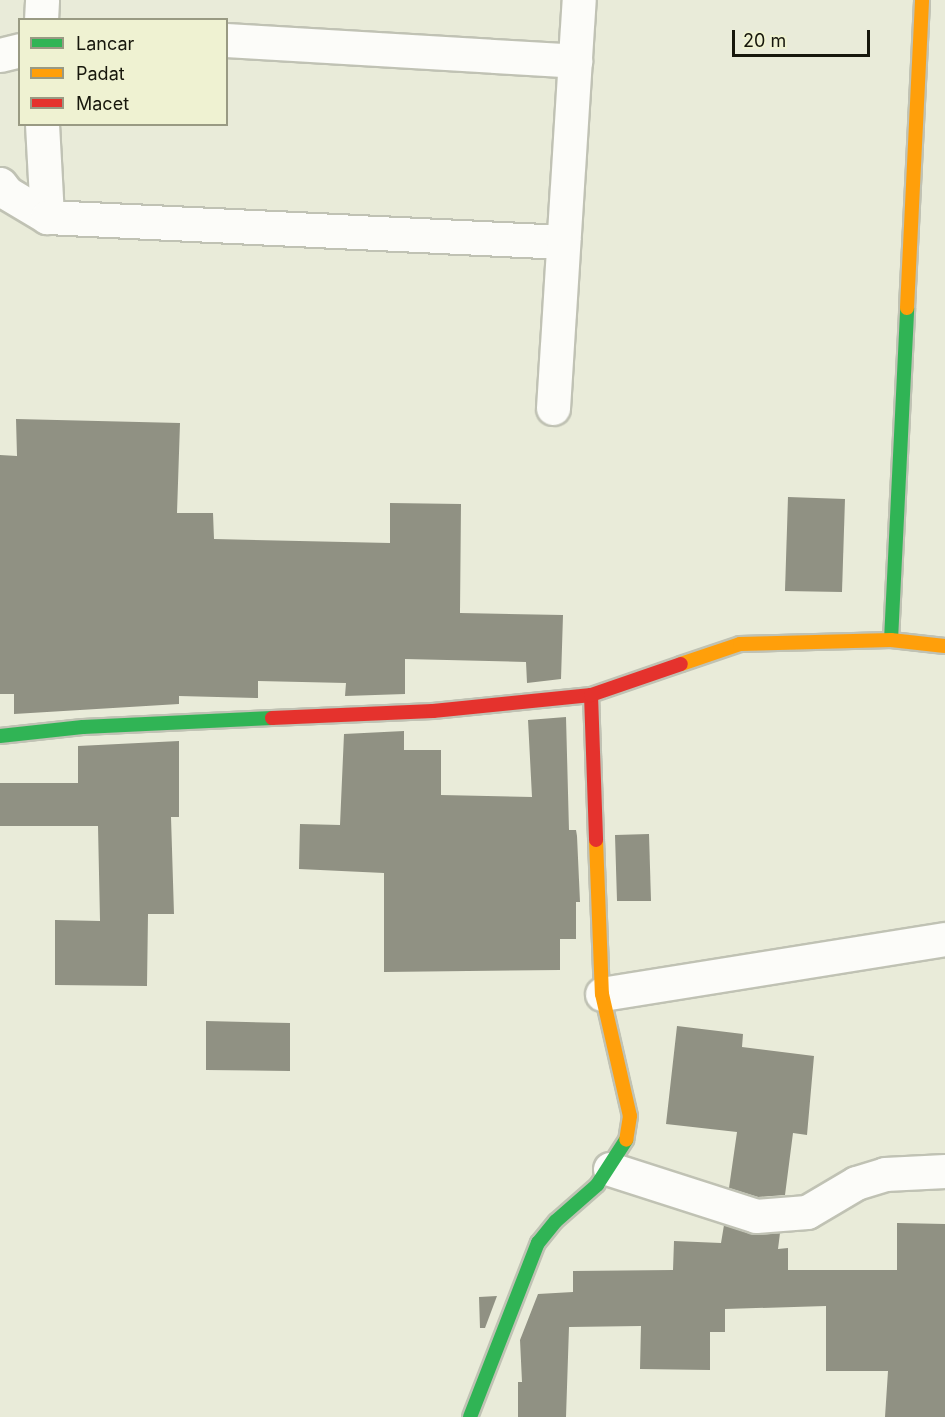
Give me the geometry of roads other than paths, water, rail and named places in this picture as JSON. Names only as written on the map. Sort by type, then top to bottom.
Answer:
[{"type":"street","points":[[41,18],[42,0]]},
{"type":"street","points":[[553,408],[579,0]]},
{"type":"street","points":[[891,640],[922,0]]},
{"type":"street","points":[[228,40],[575,61]]},
{"type":"street","points":[[0,55],[18,50]]},
{"type":"street","points":[[42,126],[47,217]]},
{"type":"street","points":[[0,184],[7,193],[47,217],[563,242]]},
{"type":"street","points":[[0,736],[83,728],[433,711],[591,695],[740,644],[891,640],[945,646]]},
{"type":"street","points":[[470,1417],[538,1243],[610,1169],[625,1144],[630,1116],[602,994],[591,695]]},
{"type":"street","points":[[602,994],[945,939]]},
{"type":"street","points":[[610,1169],[756,1216],[807,1212],[856,1183],[885,1173],[945,1171]]}]
